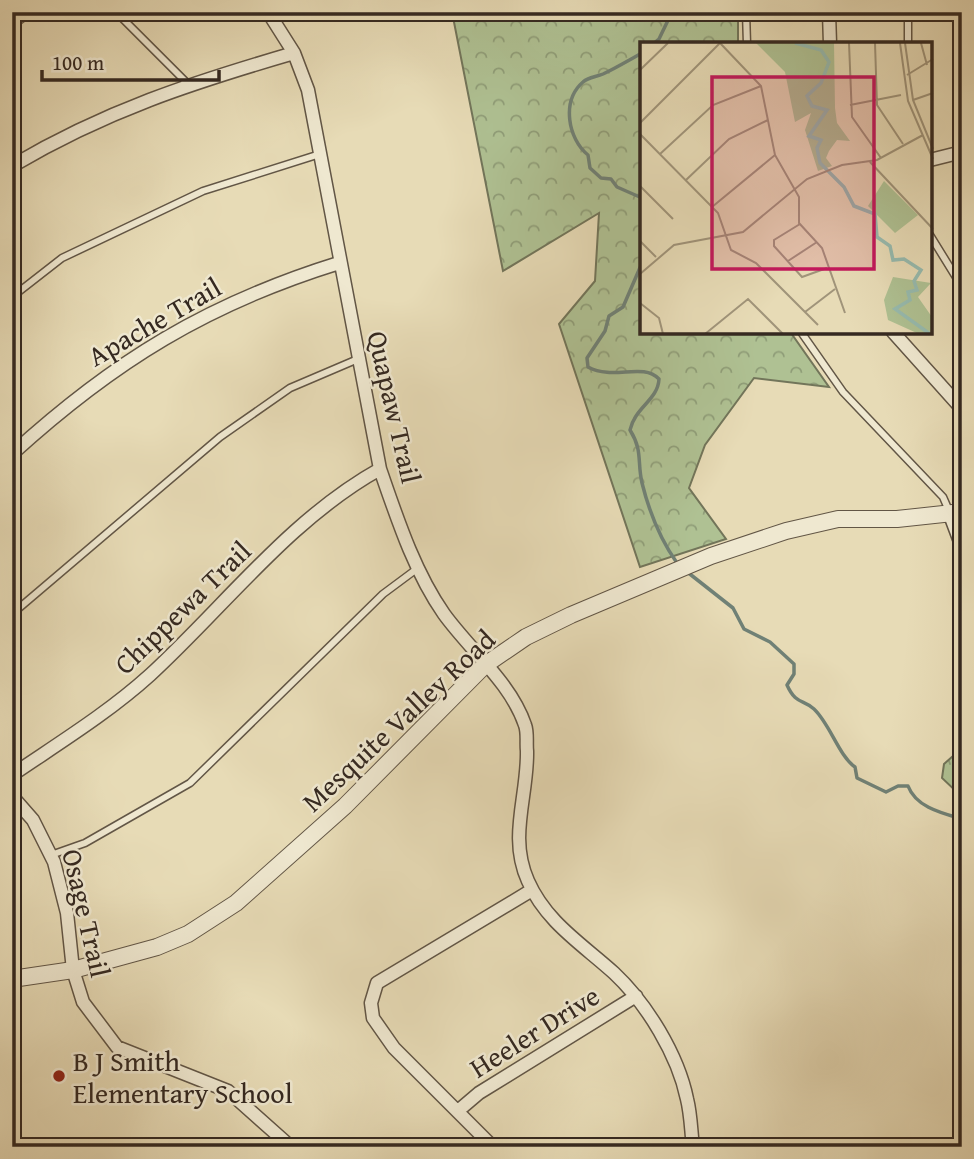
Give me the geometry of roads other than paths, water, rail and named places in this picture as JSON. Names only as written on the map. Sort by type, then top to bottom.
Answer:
[{"type":"street","name":"Quapaw Trail","points":[[268,12],[294,53],[308,90],[380,469],[418,567],[444,613],[512,699],[526,727],[527,774],[519,809],[518,844],[532,890],[547,916],[615,974],[636,996],[660,1030],[687,1098],[693,1147]]},
{"type":"street","points":[[829,12],[830,42]]},
{"type":"street","points":[[12,166],[96,120],[188,84],[294,53]]},
{"type":"street","points":[[932,160],[962,152]]},
{"type":"street","name":"Apache Trail","points":[[12,454],[67,404],[105,375],[195,319],[286,279],[339,263]]},
{"type":"street","points":[[895,334],[962,409]]},
{"type":"street","name":"Chippewa Trail","points":[[12,775],[123,698],[279,547],[351,485],[380,469]]},
{"type":"street","points":[[956,513],[962,547]]},
{"type":"street","name":"Mesquite Valley Road","points":[[12,979],[73,971],[157,947],[188,934],[236,903],[345,806],[485,666],[526,637],[710,556],[786,531],[838,519],[897,519],[956,513]]},
{"type":"street","name":"Osage Trail","points":[[12,796],[33,820],[51,855],[67,913],[73,971],[83,1002],[117,1047],[228,1091],[291,1147]]},
{"type":"street","points":[[493,1147],[459,1110],[394,1048],[373,1018],[371,1003],[377,983],[532,890]]},
{"type":"street","name":"Heeler Drive","points":[[459,1110],[479,1093],[636,996]]},
{"type":"lane","points":[[12,26],[31,12]]},
{"type":"lane","points":[[116,12],[188,84]]},
{"type":"lane","points":[[746,12],[747,42]]},
{"type":"lane","points":[[908,12],[908,42]]},
{"type":"lane","points":[[12,297],[62,258],[203,191],[320,154]]},
{"type":"lane","points":[[932,238],[962,287]]},
{"type":"lane","points":[[802,334],[844,392],[956,513]]},
{"type":"lane","points":[[12,614],[220,437],[290,388],[358,359]]},
{"type":"lane","points":[[51,855],[85,843],[190,783],[383,594],[418,567]]},
{"type":"waterway","points":[[655,42],[672,12]]},
{"type":"waterway","points":[[640,54],[608,72],[585,80],[576,90],[570,109],[572,130],[581,148],[588,155],[590,168],[601,178],[611,179],[617,187],[640,197]]},
{"type":"waterway","points":[[640,268],[623,307],[609,316],[605,331],[587,358],[588,367],[608,372],[644,372],[659,379],[655,393],[636,415],[630,430],[637,444],[642,483],[652,514],[660,535],[677,563]]},
{"type":"waterway","points":[[686,571],[733,608],[744,629],[770,642],[794,664],[794,674],[787,685],[790,691],[820,715],[844,755],[855,767],[857,778],[886,792],[898,786],[908,786],[923,804],[962,819]]},
{"type":"place","name":"B J Smith Elementary School","points":[[59,1076]]}]
